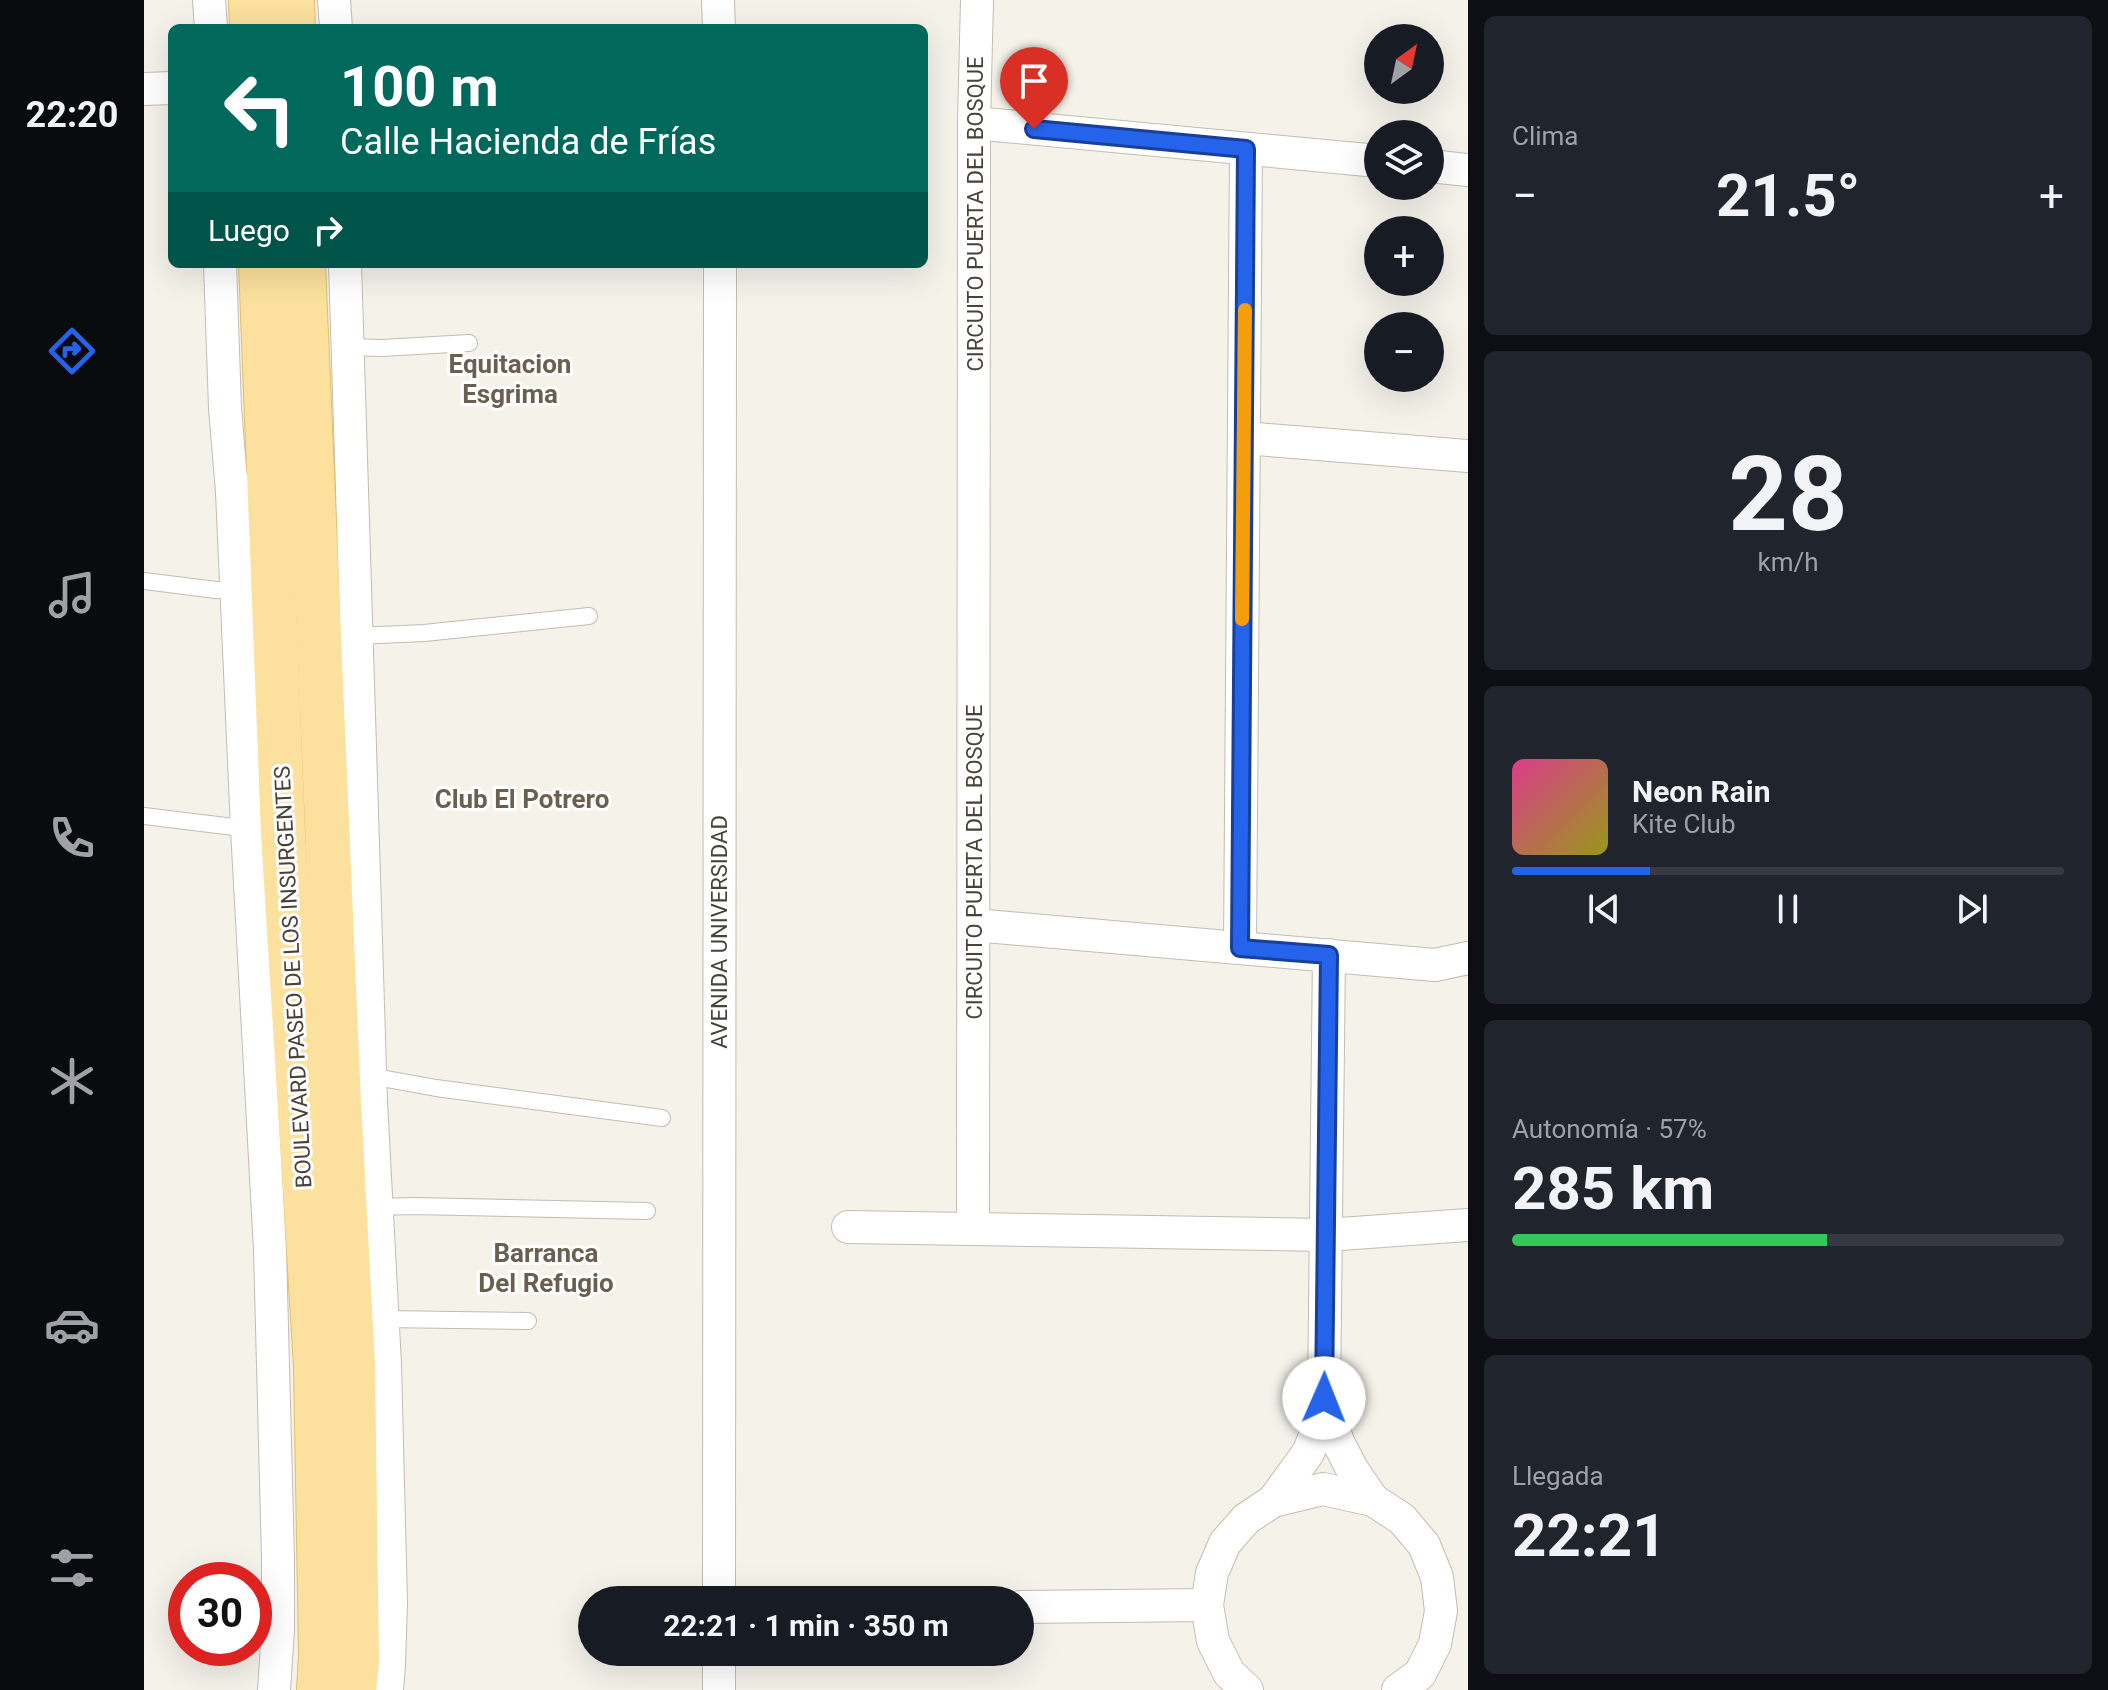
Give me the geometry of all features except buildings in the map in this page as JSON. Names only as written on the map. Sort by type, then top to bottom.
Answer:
[{"type":"main road","points":[[251,0],[252,24]]},
{"type":"main road","points":[[292,0],[293,24]]},
{"type":"main road","name":"BOULEVARD PASEO DE LOS INSURGENTES","points":[[261,268],[251,491],[265,831],[316,1366],[319,1690]]},
{"type":"main road","name":"BOULEVARD PASEO DE LOS INSURGENTES","points":[[303,268],[345,654],[369,1365],[372,1676]]},
{"type":"street","points":[[209,0],[211,24]]},
{"type":"street","points":[[334,0],[336,24]]},
{"type":"street","points":[[718,0],[719,24]]},
{"type":"street","name":"CIRCUITO PUERTA DEL BOSQUE","points":[[973,1229],[974,123],[977,0]]},
{"type":"street","points":[[144,89],[168,88]]},
{"type":"street","points":[[974,123],[1364,160]]},
{"type":"street","points":[[1240,948],[1246,149]]},
{"type":"street","points":[[1444,167],[1468,170]]},
{"type":"street","points":[[220,268],[225,408],[251,491],[236,590],[265,831],[270,1250],[278,1558],[274,1690]]},
{"type":"street","points":[[345,268],[348,347],[345,654]]},
{"type":"street","name":"AVENIDA UNIVERSIDAD","points":[[719,1586],[720,268]]},
{"type":"street","points":[[1244,438],[1468,456]]},
{"type":"street","points":[[974,925],[1435,965],[1468,958]]},
{"type":"street","points":[[1273,1501],[1308,1453],[1318,1429],[1324,1398],[1329,955]]},
{"type":"street","points":[[360,1094],[377,1207],[383,1319],[369,1365]]},
{"type":"street","points":[[848,1227],[1326,1235],[1468,1225]]},
{"type":"street","points":[[1324,1398],[1338,1442],[1373,1500]]},
{"type":"street","points":[[1247,1690],[1229,1673],[1213,1641],[1207,1605],[1212,1573],[1225,1543],[1246,1519],[1273,1501],[1323,1489],[1373,1500],[1402,1519],[1424,1545],[1455,1610],[1413,1685]]},
{"type":"street","points":[[1034,1607],[1207,1605]]},
{"type":"street","points":[[719,1666],[719,1690]]},
{"type":"lane","points":[[348,347],[469,343]]},
{"type":"lane","points":[[144,581],[236,590]]},
{"type":"lane","points":[[345,654],[424,633],[589,616]]},
{"type":"lane","points":[[144,816],[265,831]]},
{"type":"lane","points":[[360,1094],[436,1088],[662,1118]]},
{"type":"lane","points":[[377,1207],[647,1211]]},
{"type":"lane","points":[[383,1319],[528,1321]]},
{"type":"slow traffic","points":[[1242,619],[1245,310]]},
{"type":"district","name":"Equitacion Esgrima","points":[[510,379]]},
{"type":"district","name":"Club El Potrero","points":[[522,799]]},
{"type":"district","name":"Barranca Del Refugio","points":[[546,1268]]},
{"type":"route","points":[[1034,129],[1246,149],[1240,948],[1329,955],[1324,1398]]}]
